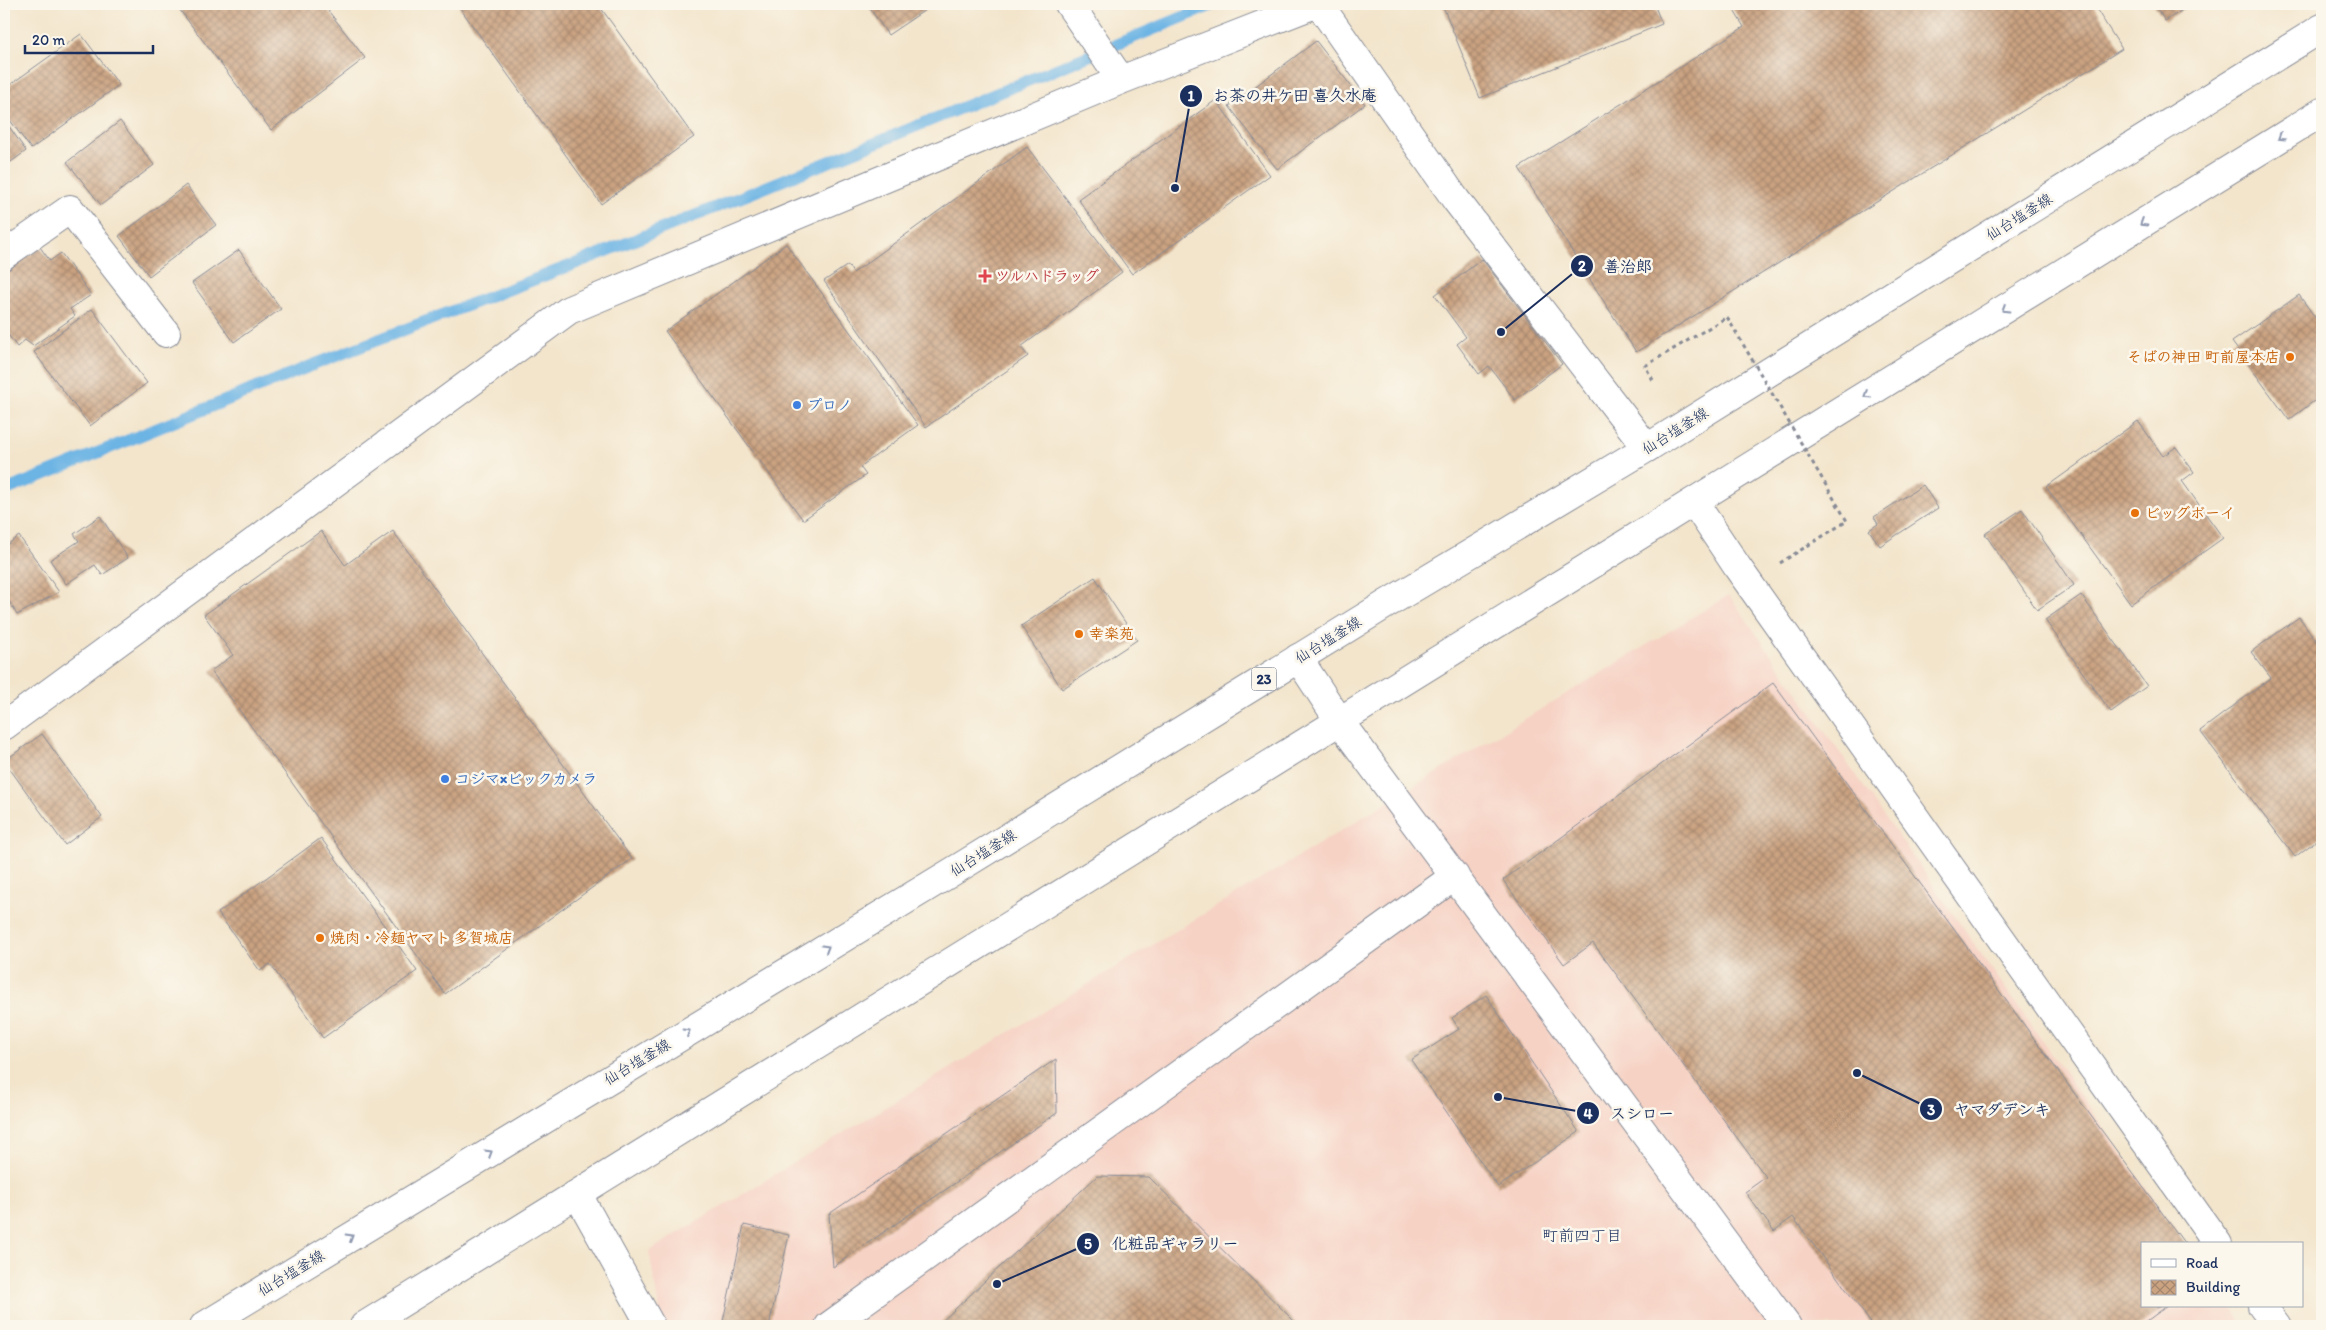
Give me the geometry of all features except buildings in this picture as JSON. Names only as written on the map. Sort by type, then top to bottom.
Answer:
[{"type":"street","points":[[1068,4],[1115,73]]},
{"type":"street","points":[[4,726],[569,310],[1115,73],[1317,4],[1456,200],[1647,448]]},
{"type":"street","name":"仙台塩釜線","points":[[204,1326],[964,864],[1298,658],[1647,448],[2322,28]]},
{"type":"street","points":[[364,1326],[2322,112]]},
{"type":"street","points":[[4,255],[70,209],[166,333]]},
{"type":"street","points":[[1694,502],[1738,568],[2217,1242]]},
{"type":"street","points":[[1298,658],[1340,722],[1787,1326]]},
{"type":"street","points":[[829,1326],[1455,876]]},
{"type":"street","points":[[578,1195],[651,1326]]},
{"type":"street","points":[[2264,1308],[2277,1326]]},
{"type":"path","points":[[1653,380],[1646,366],[1727,317],[1847,521],[1784,561]]},
{"type":"shaded area","points":[[1729,595],[2184,1242],[2141,1242],[2141,1308],[2230,1308],[2243,1326],[662,1326],[649,1251]]},
{"type":"waterway","points":[[4,491],[313,365],[577,263],[868,146],[1215,4]]},
{"type":"railway","points":[[4,1321],[9,1326]]},
{"type":"place","name":"お茶の井ケ田 喜久水庵","points":[[1175,188]]},
{"type":"place","name":"ツルハドラッグ","points":[[985,276]]},
{"type":"place","name":"善治郎","points":[[1501,332]]},
{"type":"place","name":"そばの神田 町前屋本店","points":[[2290,357]]},
{"type":"place","name":"プロノ","points":[[797,405]]},
{"type":"place","name":"ビッグボーイ","points":[[2135,513]]},
{"type":"place","name":"幸楽苑","points":[[1079,634]]},
{"type":"place","name":"コジマ×ビックカメラ","points":[[445,779]]},
{"type":"place","name":"焼肉・冷麺ヤマト 多賀城店","points":[[320,938]]},
{"type":"place","name":"ヤマダデンキ","points":[[1857,1073]]},
{"type":"place","name":"スシロー","points":[[1498,1097]]},
{"type":"place","name":"化粧品ギャラリー","points":[[997,1284]]},
{"type":"district","name":"町前四丁目","points":[[1582,1235]]}]
